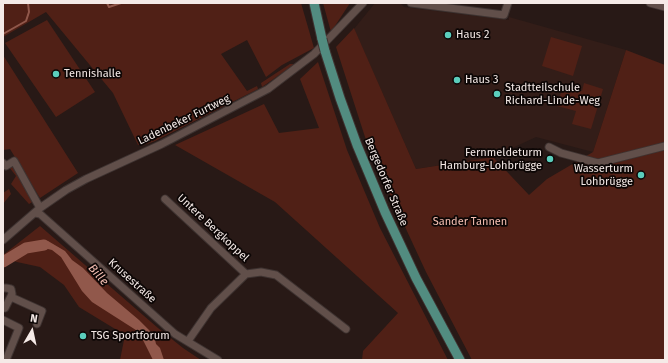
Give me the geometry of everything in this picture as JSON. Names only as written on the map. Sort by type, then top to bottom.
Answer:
[{"type":"main road","name":"Bergedorfer Straße","points":[[314,3],[340,98],[357,145],[385,212],[416,278],[460,360]]},
{"type":"street","name":"Ladenbeker Furtweg","points":[[3,240],[38,210],[66,190],[86,179],[162,144],[268,89],[302,65],[326,43],[363,3]]},
{"type":"street","points":[[411,3],[504,15],[508,3]]},
{"type":"street","points":[[650,3],[665,7]]},
{"type":"street","points":[[549,147],[561,153],[598,163],[665,146]]},
{"type":"street","points":[[3,163],[6,166],[14,161],[38,210]]},
{"type":"street","name":"Untere Bergkoppel","points":[[165,198],[246,274]]},
{"type":"street","name":"Krusestraße","points":[[38,210],[40,214],[175,334],[218,360]]},
{"type":"street","name":"Untere Bergkoppel","points":[[188,342],[211,308],[246,274],[261,272],[276,275],[346,329]]},
{"type":"street","points":[[3,288],[11,290],[12,294],[4,310]]},
{"type":"street","points":[[10,297],[42,311],[37,324]]},
{"type":"street","points":[[3,320],[19,328],[6,360]]},
{"type":"shaded area","name":"Stadtteilschule Richard-Linde-Weg","points":[[375,3],[400,3],[404,7],[509,20],[509,17],[626,50],[593,152],[536,137],[493,157],[416,169],[354,29]]},
{"type":"shaded area","points":[[37,241],[48,241],[65,251],[72,260],[83,268],[107,293],[139,320],[154,335],[156,344],[160,348],[164,360],[153,360],[139,332],[92,302],[82,291],[61,257],[52,250],[44,248],[30,250],[29,244]]},
{"type":"green space","points":[[3,3],[301,3],[314,48],[282,65],[266,77],[247,40],[221,54],[247,91],[257,86],[258,89],[155,141],[138,145],[113,93],[46,12],[3,37]]},
{"type":"green space","points":[[323,3],[350,3],[331,32]]},
{"type":"green space","points":[[47,20],[95,92],[56,117],[5,43]]},
{"type":"green space","name":"Sander Tannen","points":[[354,28],[416,169],[493,157],[529,195],[547,179],[593,152],[626,50],[665,65],[665,360],[472,360],[426,272],[365,137],[336,47]]},
{"type":"green space","points":[[551,37],[582,46],[573,76],[542,66]]},
{"type":"green space","points":[[3,55],[78,173],[40,198],[10,149],[3,150]]},
{"type":"green space","points":[[318,62],[347,150],[380,228],[448,360],[362,360],[363,351],[398,313],[275,202],[175,145],[264,104],[279,133],[319,128],[300,79]]},
{"type":"green space","points":[[290,64],[295,64],[262,87],[261,83]]},
{"type":"green space","points":[[584,83],[603,89],[591,129],[572,124],[576,111],[557,106],[563,86],[582,91]]},
{"type":"green space","points":[[11,165],[24,182],[34,201],[29,204],[11,184],[16,176],[9,167]]},
{"type":"green space","points":[[9,189],[11,194],[3,204],[3,193]]},
{"type":"green space","points":[[40,226],[158,328],[201,360],[120,360],[125,335],[79,307],[64,285],[40,267],[3,257],[3,255]]},
{"type":"waterway","points":[[3,34],[26,21],[29,12],[28,3]]},
{"type":"waterway","points":[[107,3],[109,7],[121,3]]},
{"type":"waterway","name":"Bille","points":[[3,262],[26,248],[44,245]]},
{"type":"place","name":"Haus 2","points":[[448,35]]},
{"type":"place","name":"Tennishalle","points":[[56,74]]},
{"type":"place","name":"Haus 3","points":[[457,80]]},
{"type":"place","name":"Stadtteilschule Richard-Linde-Weg","points":[[497,94]]},
{"type":"place","name":"Fernmeldeturm Hamburg-Lohbrügge","points":[[550,159]]},
{"type":"place","name":"Wasserturm Lohbrügge","points":[[641,175]]},
{"type":"place","name":"TSG Sportforum","points":[[83,336]]}]
